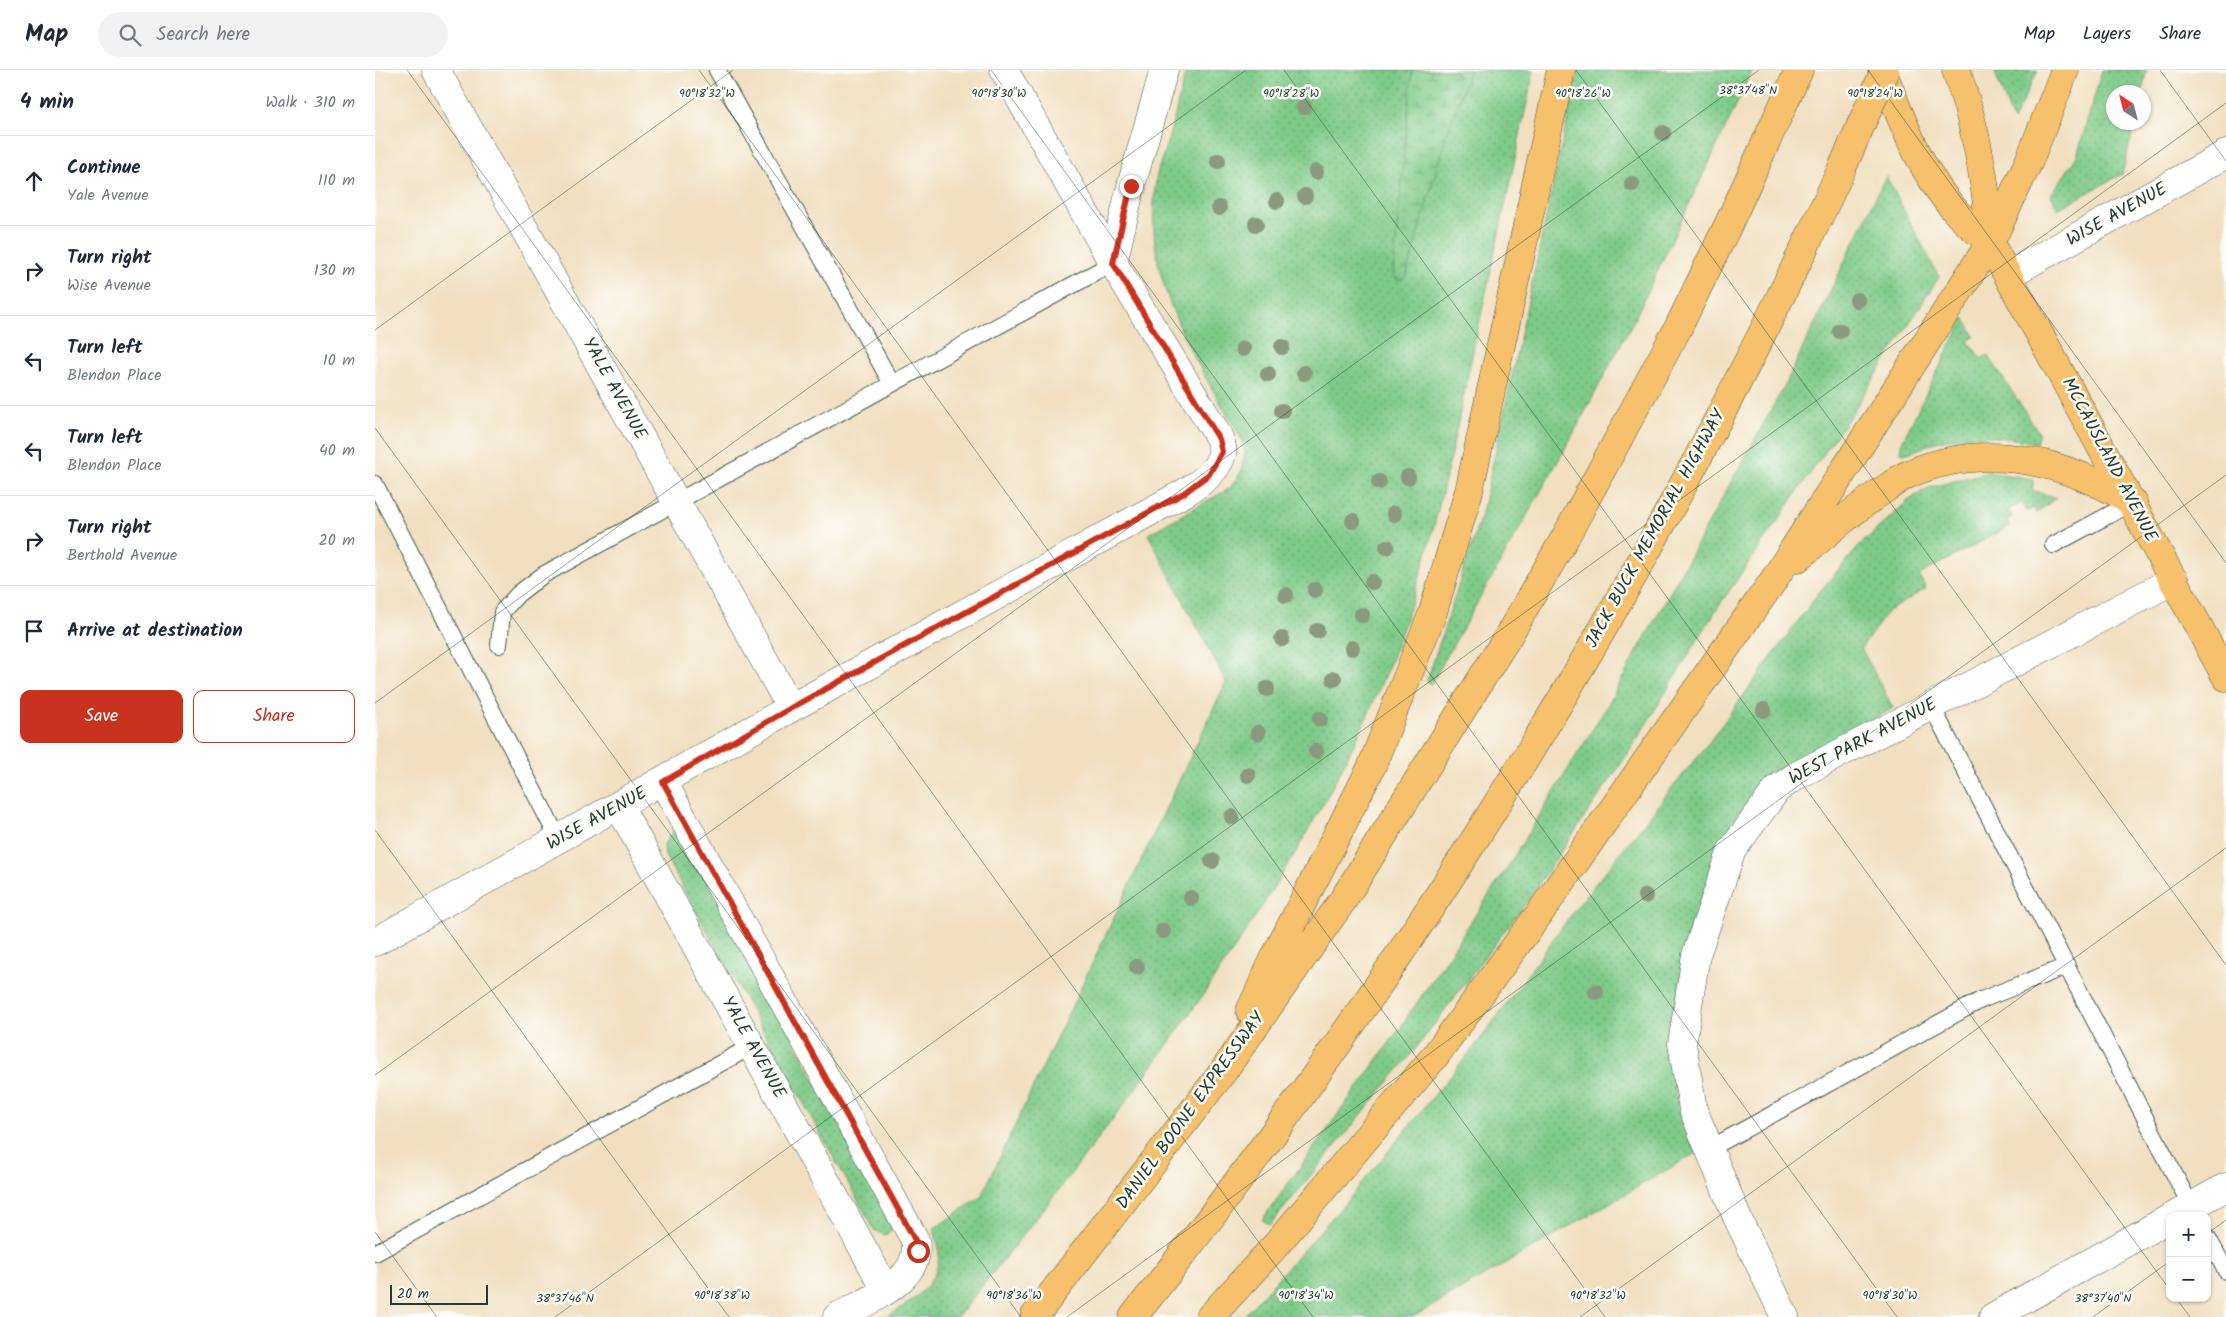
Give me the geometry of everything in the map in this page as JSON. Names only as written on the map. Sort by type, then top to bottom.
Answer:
[{"type":"main road","points":[[1222,1072],[1275,957],[1371,768],[1433,612],[1454,547],[1473,474],[1561,70]]},
{"type":"main road","name":"DANIEL BOONE EXPRESSWAY","points":[[1034,1317],[1222,1072],[1343,900],[1507,638],[1589,493],[1691,302],[1799,70]]},
{"type":"main road","name":"JACK BUCK MEMORIAL HIGHWAY","points":[[1133,1317],[1223,1201],[1391,968],[1546,722],[1655,534],[1724,408],[1805,248],[1884,70]]},
{"type":"main road","name":"MCCAUSLAND AVENUE","points":[[1884,70],[1910,141],[1930,178],[1959,215],[1991,243],[2224,670]]},
{"type":"main road","name":"MCCAUSLAND AVENUE","points":[[1956,70],[1978,142],[1988,198],[1991,243]]},
{"type":"main road","points":[[1210,1317],[1282,1238],[1435,1056],[1539,914],[1773,581],[1991,243],[2029,161],[2065,70]]},
{"type":"main road","points":[[1773,581],[1836,525],[1910,473],[1969,458],[1995,456],[2013,458],[2065,469],[2093,480],[2133,502]]},
{"type":"street","name":"YALE AVENUE","points":[[436,70],[791,708]]},
{"type":"street","points":[[1004,70],[1113,263]]},
{"type":"street","points":[[1113,263],[1131,186],[1164,70]]},
{"type":"street","name":"WISE AVENUE","points":[[2008,275],[2226,154]]},
{"type":"street","name":"WISE AVENUE","points":[[375,942],[663,782],[791,708],[1184,493],[1209,474],[1222,452],[1219,439],[1113,263]]},
{"type":"street","name":"WEST PARK AVENUE","points":[[1785,1317],[1737,1217],[1693,1109],[1682,1044],[1696,954],[1732,850],[1777,790],[1796,776],[2174,580]]},
{"type":"street","points":[[663,782],[915,1240],[918,1251],[913,1266],[886,1290],[837,1317]]},
{"type":"street","name":"YALE AVENUE","points":[[619,806],[886,1290]]},
{"type":"street","points":[[2186,1212],[2226,1187]]},
{"type":"street","points":[[1993,1317],[2166,1223]]},
{"type":"lane","points":[[717,70],[892,384]]},
{"type":"lane","points":[[499,645],[502,612],[524,590],[543,575],[1113,263]]},
{"type":"lane","points":[[375,484],[559,840]]},
{"type":"lane","points":[[2053,545],[2133,502]]},
{"type":"lane","points":[[1931,705],[2067,966],[2182,1212]]},
{"type":"lane","points":[[1709,1149],[1981,1000],[2067,966]]},
{"type":"lane","points":[[375,1253],[752,1046]]},
{"type":"lane","points":[[2211,1243],[2226,1271]]},
{"type":"green space","points":[[1186,70],[1534,70],[1455,438],[1429,545],[1395,650],[1376,697],[1331,789],[1280,877],[1196,1005],[1139,1085],[957,1317],[886,1317],[899,1310],[921,1292],[930,1282],[936,1271],[939,1258],[938,1244],[933,1229],[981,1197],[1226,682],[1148,534],[1230,488],[1241,472],[1245,452],[1241,438],[1205,377],[1175,316],[1164,284],[1156,251],[1153,217],[1156,180]]},
{"type":"green space","points":[[1412,70],[1470,70],[1444,142],[1406,276],[1401,280],[1395,279],[1393,272]]},
{"type":"green space","points":[[1578,70],[1753,70],[1636,316],[1570,440],[1431,684],[1427,681],[1482,513]]},
{"type":"green space","points":[[1994,70],[2038,70],[2013,121]]},
{"type":"green space","points":[[2102,70],[2147,70],[2144,85],[2106,85],[2106,130],[2133,130],[2122,174],[2058,209],[2051,195],[2077,156]]},
{"type":"green space","points":[[1886,176],[1939,277],[1852,413],[1718,607],[1629,752],[1528,900],[1414,1051],[1270,1225],[1262,1220],[1400,1028],[1505,871],[1606,708],[1786,383]]},
{"type":"green space","points":[[1964,318],[1975,336],[1968,341],[1981,359],[1988,355],[2039,433],[2036,443],[1999,437],[1962,437],[1936,442],[1903,454],[1900,451],[1901,444]]},
{"type":"green space","points":[[1988,472],[2034,479],[2032,490],[2056,498],[2036,513],[2034,508],[2027,511],[2022,503],[2008,510],[2012,517],[2007,519],[2010,526],[1919,575],[1926,589],[1888,611],[1861,648],[1893,708],[1788,766],[1757,790],[1732,822],[1682,970],[1671,1025],[1671,1063],[1678,1107],[1696,1153],[1413,1317],[1243,1317],[1348,1200],[1479,1041],[1576,908],[1710,741],[1820,591],[1862,543],[1909,500],[1928,488]]},
{"type":"green space","points":[[673,831],[684,836],[894,1227],[886,1235],[875,1231],[665,856],[664,844]]},
{"type":"route","points":[[918,1251],[915,1240],[663,782],[791,708],[1197,486],[1209,474],[1222,452],[1219,439],[1113,263],[1131,186]]}]
